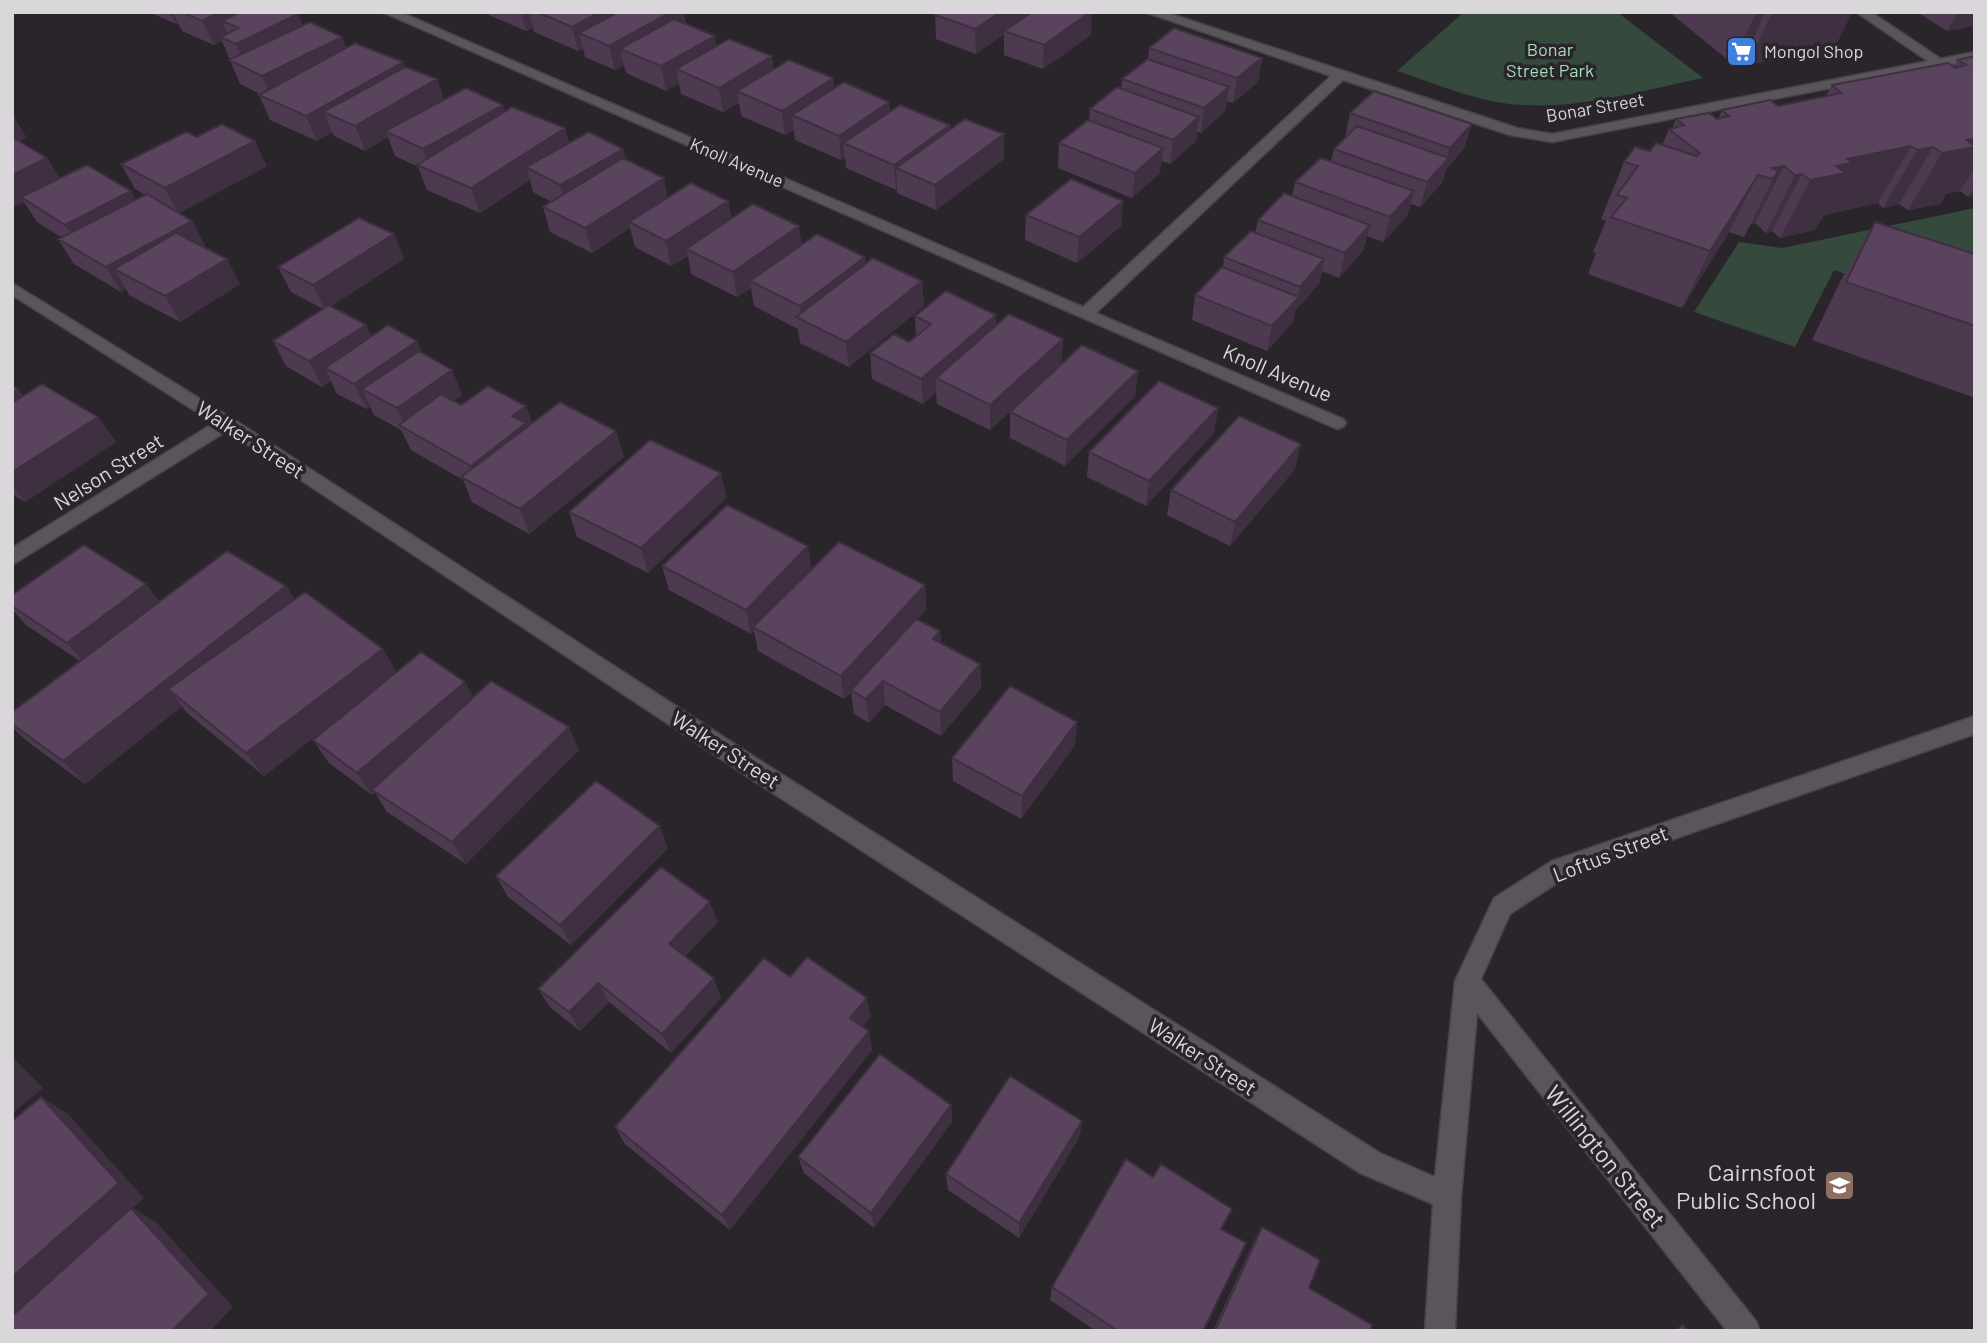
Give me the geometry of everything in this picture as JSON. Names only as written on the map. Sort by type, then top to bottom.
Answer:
[{"type":"street","name":"Knoll Avenue","points":[[388,12],[1337,423]]},
{"type":"street","name":"Bonar Street","points":[[1151,12],[1515,132],[1552,138],[1975,56]]},
{"type":"street","points":[[1862,12],[1940,63]]},
{"type":"street","points":[[1085,314],[1340,74]]},
{"type":"street","name":"Walker Street","points":[[12,288],[227,423],[756,770],[1370,1163],[1447,1196]]},
{"type":"street","name":"Nelson Street","points":[[12,558],[227,423]]},
{"type":"street","name":"Loftus Street","points":[[1440,1331],[1447,1196],[1467,981],[1502,906],[1560,868],[1975,725]]},
{"type":"street","name":"Willington Street","points":[[1467,981],[1746,1331]]},
{"type":"green space","name":"Bonar Street Park","points":[[1464,12],[1617,12],[1703,78],[1590,101],[1522,105],[1474,97],[1397,71]]},
{"type":"green space","points":[[1975,208],[1975,318],[1834,270],[1795,347],[1694,312],[1739,242],[1782,248]]},
{"type":"building","points":[[182,12],[220,12],[202,21]]},
{"type":"building","points":[[240,12],[298,14],[236,44],[220,37],[239,28],[222,21]]},
{"type":"building","points":[[537,12],[600,12],[572,27]]},
{"type":"building","points":[[618,12],[671,12],[609,46],[579,33]]},
{"type":"building","points":[[940,12],[1001,12],[975,29],[935,15]]},
{"type":"building","points":[[1032,12],[1090,12],[1044,45],[1004,31]]},
{"type":"building","points":[[674,19],[715,36],[661,66],[620,49]]},
{"type":"building","points":[[310,22],[342,37],[262,76],[229,60]]},
{"type":"building","points":[[1174,28],[1262,58],[1237,78],[1149,48]]},
{"type":"building","points":[[729,39],[772,56],[719,88],[676,69]]},
{"type":"building","points":[[355,43],[403,62],[306,116],[259,95]]},
{"type":"building","points":[[1975,56],[1975,139],[1967,140],[1975,147],[1942,153],[1933,147],[1917,150],[1911,146],[1847,159],[1853,163],[1836,166],[1846,173],[1810,180],[1802,174],[1795,175],[1784,166],[1772,168],[1778,171],[1773,179],[1758,175],[1710,251],[1611,217],[1627,198],[1617,195],[1638,166],[1624,162],[1635,147],[1650,151],[1656,143],[1697,156],[1700,153],[1669,129],[1684,125],[1676,119],[1709,113],[1717,119],[1729,116],[1722,110],[1770,100],[1778,106],[1841,93],[1832,85],[1948,63],[1955,68],[1966,65],[1958,60]]},
{"type":"building","points":[[1148,59],[1229,87],[1204,108],[1122,79]]},
{"type":"building","points":[[789,60],[833,78],[782,111],[737,91]]},
{"type":"building","points":[[405,67],[437,79],[355,126],[323,112]]},
{"type":"building","points":[[844,82],[889,102],[839,136],[792,115]]},
{"type":"building","points":[[1117,87],[1199,117],[1173,140],[1090,109]]},
{"type":"building","points":[[466,88],[503,105],[423,149],[385,131]]},
{"type":"building","points":[[1374,91],[1472,124],[1450,148],[1350,113]]},
{"type":"building","points":[[900,105],[950,125],[894,165],[843,143]]},
{"type":"building","points":[[512,107],[565,128],[471,188],[417,165]]},
{"type":"building","points":[[965,119],[1004,134],[935,185],[896,168]]},
{"type":"building","points":[[1088,120],[1163,148],[1135,173],[1059,143]]},
{"type":"building","points":[[222,124],[255,141],[165,188],[121,164],[186,132],[197,137]]},
{"type":"building","points":[[1357,126],[1449,158],[1427,182],[1334,149]]},
{"type":"building","points":[[589,132],[623,149],[560,185],[526,167]]},
{"type":"building","points":[[12,137],[47,158],[12,175]]},
{"type":"building","points":[[623,158],[664,178],[585,228],[543,207]]},
{"type":"building","points":[[1321,158],[1414,191],[1390,217],[1295,182]]},
{"type":"building","points":[[87,165],[131,191],[65,225],[21,197]]},
{"type":"building","points":[[1071,179],[1123,201],[1079,237],[1026,215]]},
{"type":"building","points":[[691,183],[728,201],[666,241],[629,222]]},
{"type":"building","points":[[1284,193],[1370,225],[1345,253],[1258,220]]},
{"type":"building","points":[[147,194],[192,221],[106,267],[58,239]]},
{"type":"building","points":[[753,204],[799,226],[733,272],[686,249]]},
{"type":"building","points":[[359,218],[394,234],[313,285],[278,267]]},
{"type":"building","points":[[1875,222],[1975,254],[1975,326],[1846,282]]},
{"type":"building","points":[[1251,231],[1324,259],[1300,287],[1224,257]]},
{"type":"building","points":[[176,233],[227,259],[165,296],[114,269]]},
{"type":"building","points":[[817,234],[865,257],[800,306],[750,281]]},
{"type":"building","points":[[873,258],[922,281],[846,342],[796,317]]},
{"type":"building","points":[[1222,267],[1299,297],[1272,326],[1195,295]]},
{"type":"building","points":[[946,291],[996,315],[921,379],[870,353],[894,334],[909,342],[931,324],[915,316]]},
{"type":"building","points":[[329,305],[366,325],[309,361],[273,341]]},
{"type":"building","points":[[1009,314],[1063,339],[990,405],[936,378]]},
{"type":"building","points":[[388,325],[417,341],[354,384],[325,368]]},
{"type":"building","points":[[1082,345],[1138,371],[1067,440],[1010,412]]},
{"type":"building","points":[[419,351],[452,370],[397,408],[362,389]]},
{"type":"building","points":[[1159,381],[1218,408],[1149,481],[1089,452]]},
{"type":"building","points":[[42,384],[98,417],[12,472],[12,403]]},
{"type":"building","points":[[488,386],[526,406],[512,416],[526,423],[471,466],[399,425],[441,394],[461,405]]},
{"type":"building","points":[[560,402],[616,431],[520,509],[461,477]]},
{"type":"building","points":[[1239,416],[1301,444],[1235,522],[1171,490]]},
{"type":"building","points":[[650,440],[721,473],[641,548],[569,512]]},
{"type":"building","points":[[727,505],[808,546],[746,610],[662,566]]},
{"type":"building","points":[[839,542],[925,585],[841,676],[753,627]]},
{"type":"building","points":[[84,545],[146,584],[67,643],[12,606],[12,595]]},
{"type":"building","points":[[227,551],[286,586],[63,761],[12,724],[12,712]]},
{"type":"building","points":[[305,592],[383,649],[246,753],[168,689]]},
{"type":"building","points":[[916,619],[940,631],[933,639],[980,664],[940,712],[883,681],[866,699],[851,690]]},
{"type":"building","points":[[421,652],[465,682],[357,773],[313,740]]},
{"type":"building","points":[[491,681],[569,727],[452,842],[372,790]]},
{"type":"building","points":[[1010,686],[1077,722],[1022,796],[952,758]]},
{"type":"building","points":[[596,781],[660,826],[560,925],[496,876]]},
{"type":"building","points":[[661,867],[710,902],[669,944],[714,978],[662,1034],[598,983],[569,1012],[538,989]]},
{"type":"building","points":[[807,957],[867,998],[850,1018],[869,1031],[722,1215],[615,1127],[764,958],[790,977]]},
{"type":"building","points":[[880,1054],[951,1105],[871,1213],[798,1157]]},
{"type":"building","points":[[1010,1076],[1082,1121],[1019,1223],[946,1174]]},
{"type":"building","points":[[41,1097],[119,1183],[12,1277],[12,1121]]},
{"type":"building","points":[[1126,1159],[1153,1177],[1161,1164],[1232,1209],[1221,1229],[1246,1243],[1203,1331],[1118,1331],[1052,1287]]},
{"type":"building","points":[[131,1208],[209,1294],[172,1331],[12,1331],[12,1316]]},
{"type":"building","points":[[1262,1227],[1320,1260],[1309,1288],[1372,1325],[1370,1331],[1215,1331]]},
{"type":"building","points":[[1683,1325],[1688,1331],[1675,1331]]},
{"type":"place","name":"Mongol Shop","points":[[1741,51]]},
{"type":"place","name":"Cairnsfoot Public School","points":[[1839,1185]]}]
